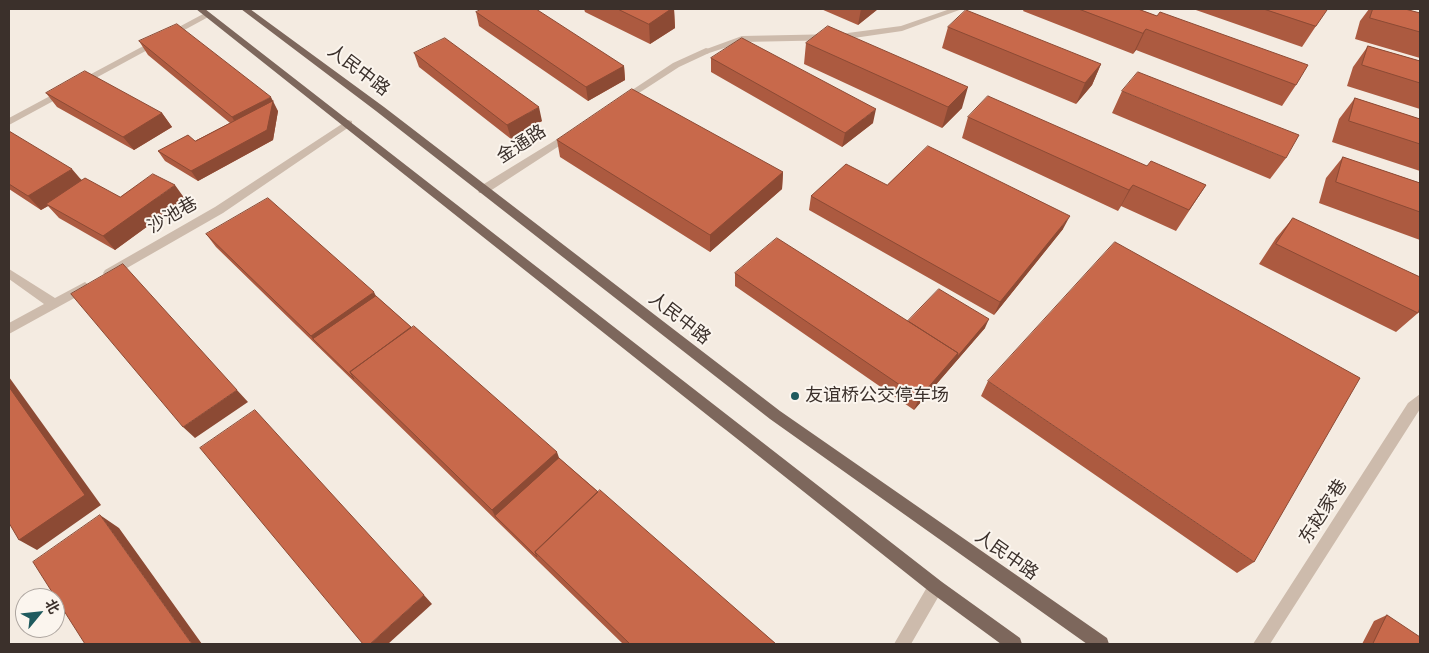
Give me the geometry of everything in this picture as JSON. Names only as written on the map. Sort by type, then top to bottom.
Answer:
[{"type":"main road","name":"人民中路","points":[[245,9],[380,109],[775,415],[1101,644]]},
{"type":"main road","points":[[204,12],[348,123],[936,587],[1014,644]]},
{"type":"street","points":[[609,108],[676,65],[706,51],[742,39],[840,37],[902,28],[958,9]]},
{"type":"street","points":[[9,122],[204,12]]},
{"type":"street","name":"沙池巷","points":[[9,329],[219,210],[348,123]]},
{"type":"street","name":"金通路","points":[[483,190],[584,125]]},
{"type":"street","points":[[9,273],[54,304]]},
{"type":"street","name":"东赵家巷","points":[[1261,644],[1413,407],[1420,400]]},
{"type":"street","points":[[902,644],[936,587]]},
{"type":"building","points":[[482,9],[536,9],[624,66],[586,87],[476,12]]},
{"type":"building","points":[[618,9],[671,9],[649,24]]},
{"type":"building","points":[[1079,9],[1138,9],[1157,16],[1160,12],[1308,65],[1296,85],[1146,29],[1143,33]]},
{"type":"building","points":[[1264,9],[1324,9],[1327,10],[1316,26]]},
{"type":"building","points":[[1373,9],[1405,9],[1420,13],[1420,32],[1370,18]]},
{"type":"building","points":[[966,10],[1101,64],[1085,83],[948,27]]},
{"type":"building","points":[[177,24],[271,97],[232,117],[139,41]]},
{"type":"building","points":[[828,26],[968,87],[948,107],[806,43]]},
{"type":"building","points":[[445,38],[539,107],[507,125],[414,53]]},
{"type":"building","points":[[742,38],[876,109],[845,133],[711,58]]},
{"type":"building","points":[[1368,46],[1420,61],[1420,83],[1362,65]]},
{"type":"building","points":[[85,71],[162,113],[123,137],[46,93]]},
{"type":"building","points":[[1138,72],[1299,135],[1286,158],[1122,91]]},
{"type":"building","points":[[632,89],[783,172],[710,235],[557,140]]},
{"type":"building","points":[[988,96],[1147,166],[1151,161],[1206,185],[1189,210],[1133,185],[1129,190],[968,117]]},
{"type":"building","points":[[1355,98],[1420,119],[1420,144],[1349,121]]},
{"type":"building","points":[[273,101],[267,130],[191,171],[158,151],[188,135],[195,141]]},
{"type":"building","points":[[9,131],[72,169],[28,196],[9,184]]},
{"type":"building","points":[[928,146],[1070,216],[1000,302],[811,196],[846,164],[887,185]]},
{"type":"building","points":[[1343,157],[1420,183],[1420,212],[1336,182]]},
{"type":"building","points":[[153,174],[175,185],[103,236],[46,204],[85,178],[120,197]]},
{"type":"building","points":[[268,198],[374,292],[311,336],[206,234]]},
{"type":"building","points":[[1293,218],[1420,277],[1420,308],[1418,313],[1276,244]]},
{"type":"building","points":[[777,238],[958,353],[919,398],[735,273]]},
{"type":"building","points":[[1115,242],[1360,378],[1254,562],[988,381]]},
{"type":"building","points":[[123,264],[237,390],[183,427],[71,294]]},
{"type":"building","points":[[939,289],[989,319],[957,357],[958,353],[908,321]]},
{"type":"building","points":[[376,296],[411,327],[350,372],[354,379],[313,339]]},
{"type":"building","points":[[414,326],[557,452],[492,510],[350,372]]},
{"type":"building","points":[[9,387],[85,495],[19,540],[9,523]]},
{"type":"building","points":[[255,410],[424,595],[370,644],[363,644],[200,448]]},
{"type":"building","points":[[559,458],[598,492],[535,552],[537,557],[495,516]]},
{"type":"building","points":[[600,490],[776,644],[630,644],[535,552]]},
{"type":"building","points":[[100,515],[192,644],[85,644],[65,612],[65,588],[49,588],[33,562]]},
{"type":"building","points":[[1387,615],[1420,637],[1420,644],[1373,644]]},
{"type":"place","name":"友谊桥公交停车场","points":[[795,396]]}]
